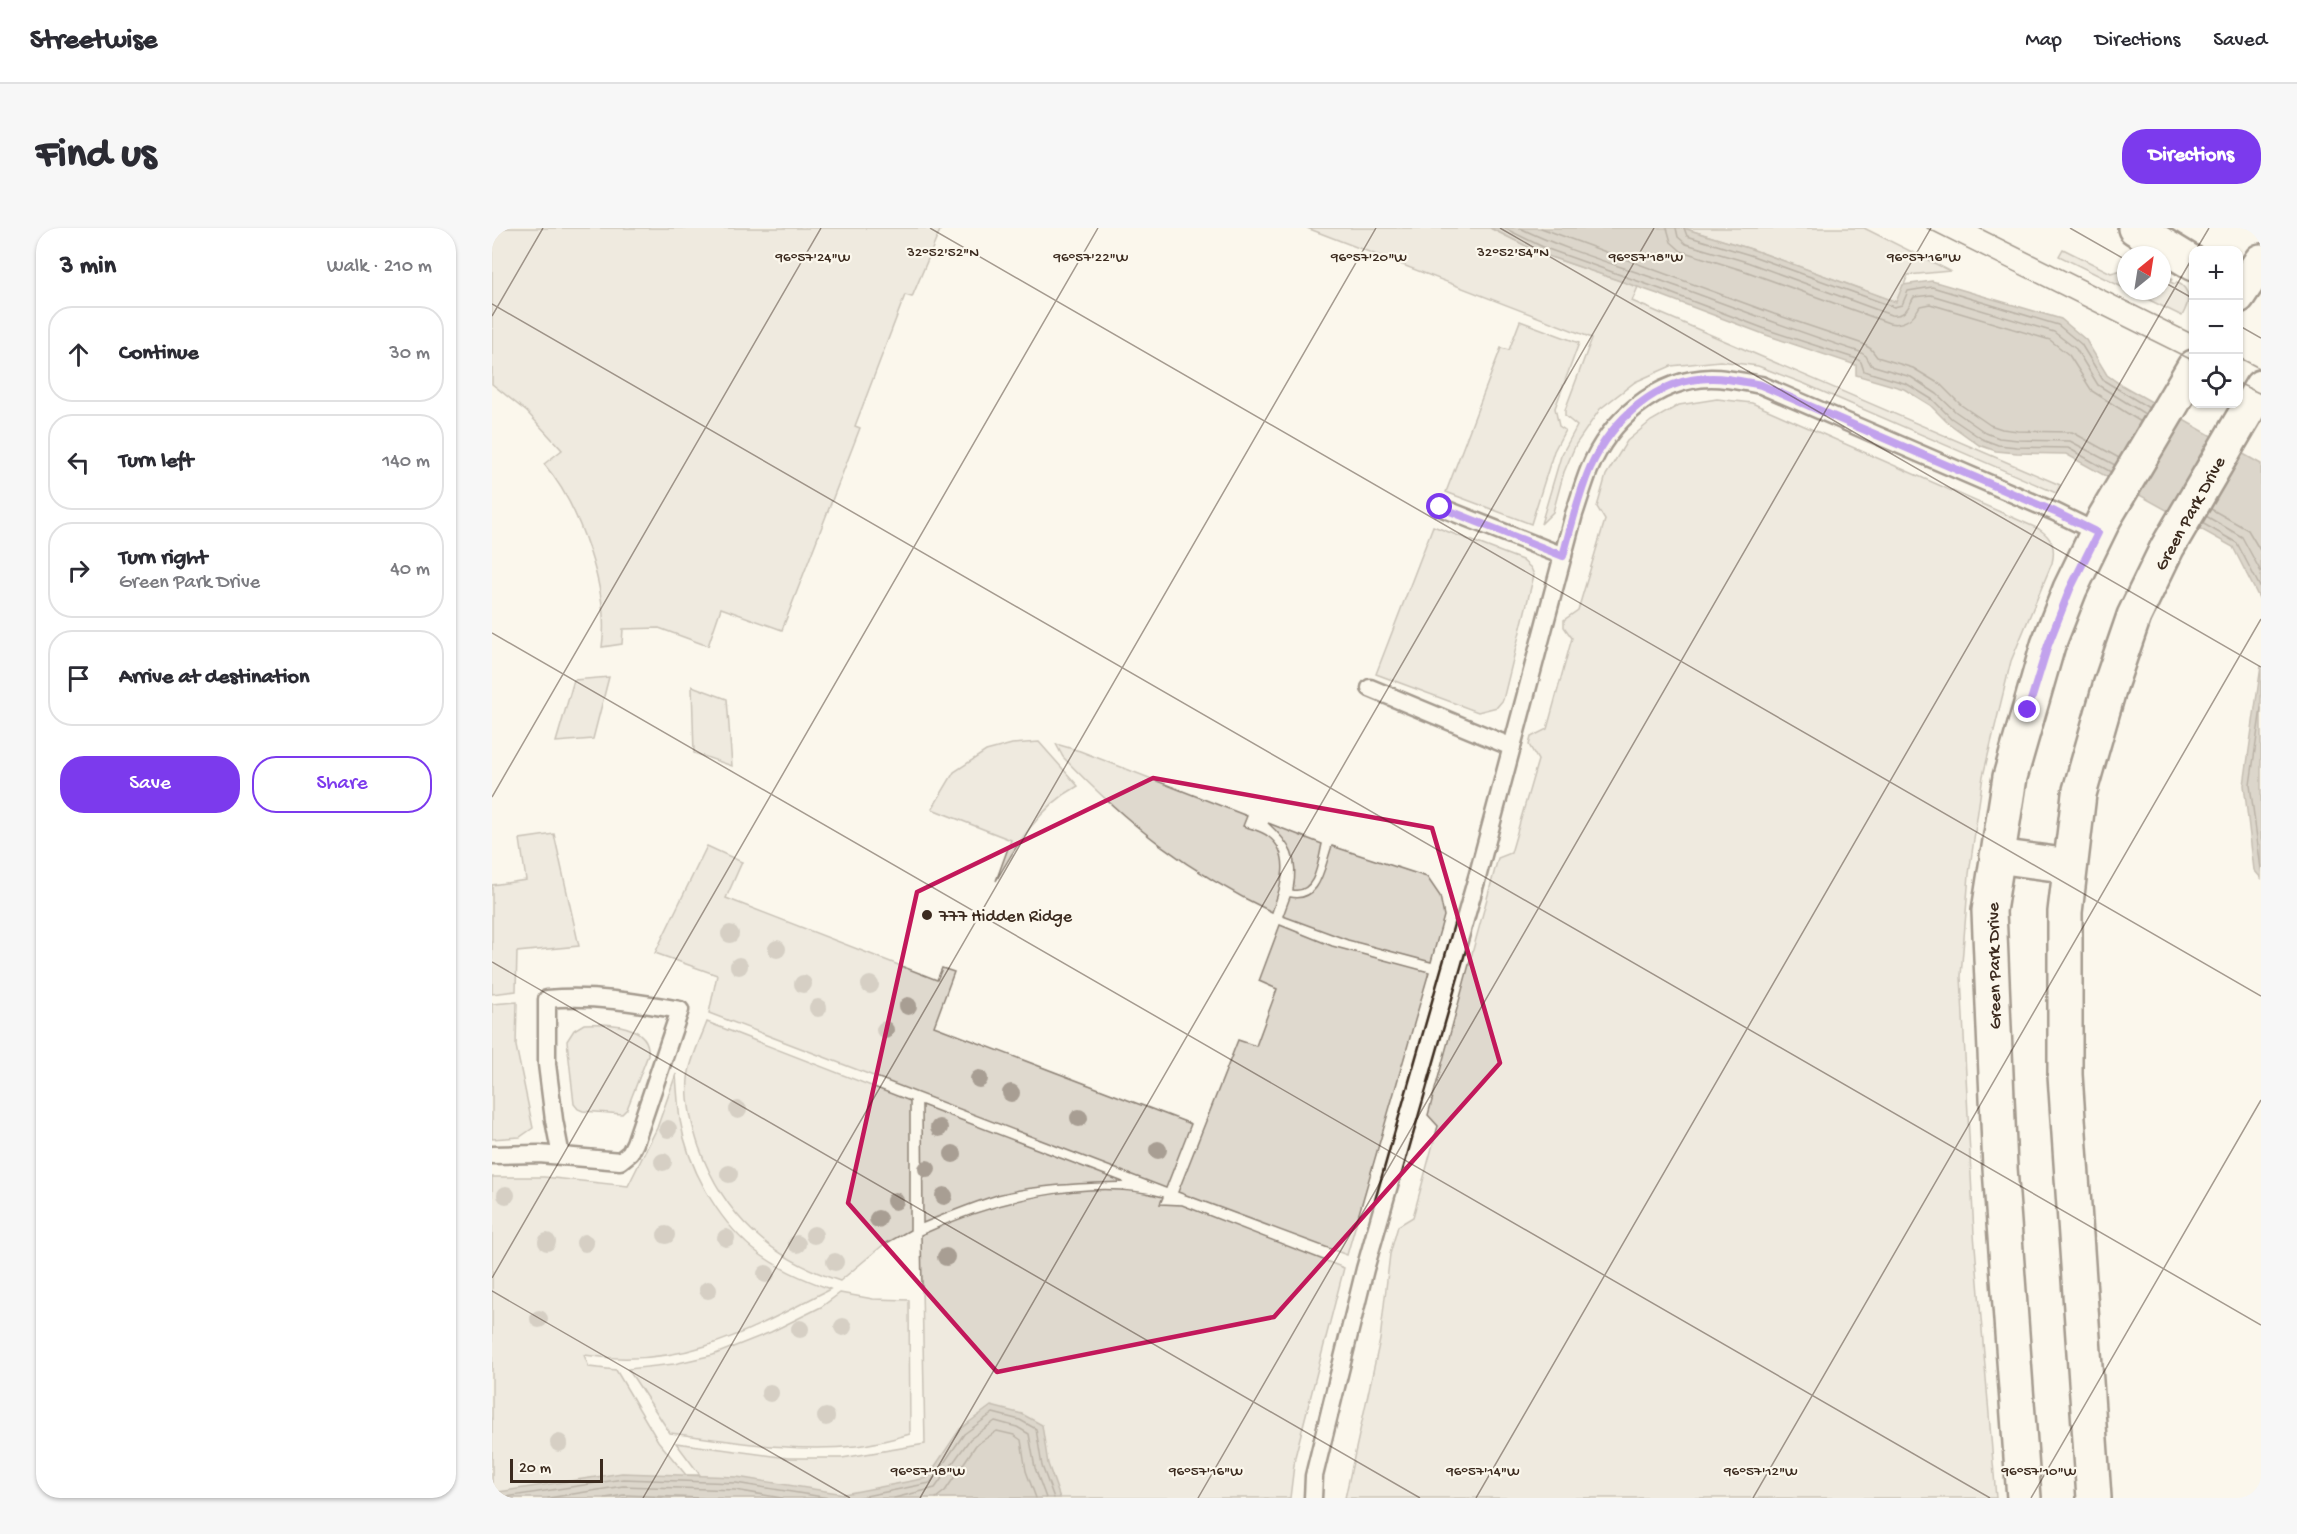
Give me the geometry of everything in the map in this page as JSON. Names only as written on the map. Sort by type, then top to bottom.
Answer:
[{"type":"street","points":[[2135,228],[2189,262]]},
{"type":"street","points":[[2245,295],[2261,261]]},
{"type":"street","name":"Green Park Drive","points":[[2025,1498],[2000,1168],[1989,923],[1997,856],[2010,777],[2048,645],[2070,589],[2102,525],[2189,375]]},
{"type":"street","name":"Green Park Drive","points":[[2094,1498],[2065,1075],[2065,912],[2079,794],[2110,686],[2134,616],[2167,548],[2261,387]]},
{"type":"street","points":[[1997,856],[2070,866]]},
{"type":"lane","points":[[1313,1498],[1314,1476],[1365,1269],[1475,886],[1563,556],[1590,469],[1604,442],[1623,418],[1640,403],[1665,388],[1710,378],[1761,385],[2055,512],[2102,525]]},
{"type":"lane","points":[[1440,507],[1563,556]]},
{"type":"lane","points":[[1370,688],[1512,747]]},
{"type":"lane","points":[[492,1155],[538,1154],[561,1156],[620,1161],[630,1153],[635,1143],[680,1010],[624,999],[576,997],[548,999],[547,1064],[561,1156]]},
{"type":"highlighted area","points":[[1153,778],[1432,828],[1500,1063],[1274,1317],[997,1372],[848,1203],[917,892]]},
{"type":"shaded area","points":[[492,228],[941,228],[912,297],[905,295],[855,426],[860,428],[782,630],[721,608],[708,646],[659,628],[623,629],[622,644],[602,647],[601,602],[590,551],[569,503],[544,464],[562,450],[527,412],[492,384]]},
{"type":"shaded area","points":[[1307,228],[1490,228],[1542,254],[1638,287],[1632,301],[2060,485],[2056,493],[1805,384],[1758,366],[1720,361],[1671,366],[1635,382],[1600,409],[1576,444],[1564,472],[1553,512],[1541,524],[1561,456],[1577,426],[1565,416],[1565,410],[1592,338]]},
{"type":"shaded area","points":[[1683,228],[1864,228],[1950,271],[1908,275],[1897,302],[1751,249]]},
{"type":"shaded area","points":[[2063,249],[2111,273],[2117,271],[2117,285],[2059,256]]},
{"type":"shaded area","points":[[2171,282],[2175,284],[2177,282],[2186,289],[2188,298],[2182,316],[2149,300],[2171,300]]},
{"type":"shaded area","points":[[1520,321],[1579,343],[1555,408],[1559,426],[1565,430],[1554,451],[1531,524],[1446,492],[1501,348],[1509,350]]},
{"type":"shaded area","points":[[1717,399],[1752,403],[2039,529],[2050,539],[2053,548],[2052,563],[2011,661],[1983,776],[1969,874],[1961,976],[1974,1234],[1996,1498],[1345,1498],[1380,1340],[1390,1254],[1398,1226],[1413,1217],[1438,1126],[1428,1115],[1498,858],[1511,853],[1538,760],[1529,745],[1531,737],[1547,729],[1572,638],[1564,627],[1564,620],[1578,610],[1605,520],[1597,507],[1606,475],[1627,441],[1651,421],[1679,405]]},
{"type":"shaded area","points":[[1433,526],[1522,560],[1531,568],[1534,575],[1503,700],[1497,707],[1478,712],[1376,674]]},
{"type":"shaded area","points":[[609,677],[593,739],[556,742],[574,680]]},
{"type":"shaded area","points":[[692,686],[727,699],[732,766],[694,753]]},
{"type":"shaded area","points":[[1039,742],[1078,786],[1052,804],[1040,816],[1021,840],[996,881],[1011,840],[932,809],[954,772],[986,751],[1012,744]]},
{"type":"shaded area","points":[[1056,744],[1080,751],[1247,816],[1243,826],[1266,835],[1281,853],[1283,863],[1281,883],[1272,912],[1213,880],[1160,845],[1087,781],[1063,757]]},
{"type":"shaded area","points":[[1268,823],[1322,844],[1315,875],[1307,887],[1293,890],[1294,860],[1288,845]]},
{"type":"shaded area","points":[[554,834],[579,946],[517,952],[516,991],[492,994],[492,885],[526,880],[520,839]]},
{"type":"shaded area","points":[[707,846],[742,862],[726,898],[937,980],[942,968],[954,972],[934,1026],[1191,1124],[1166,1188],[709,1013],[717,975],[655,953]]},
{"type":"shaded area","points":[[1332,846],[1427,877],[1440,896],[1444,916],[1431,962],[1348,940],[1283,916],[1290,897],[1309,895],[1320,882]]},
{"type":"shaded area","points":[[1280,925],[1332,946],[1429,972],[1347,1255],[1178,1192],[1238,1040],[1256,1046],[1277,989],[1259,981]]},
{"type":"shaded area","points":[[517,1002],[516,1046],[533,1128],[520,1137],[492,1139],[492,1004]]},
{"type":"shaded area","points":[[707,1022],[910,1101],[910,1230],[883,1245],[840,1281],[792,1260],[771,1247],[736,1214],[709,1172],[694,1131],[688,1087],[691,1065]]},
{"type":"shaded area","points":[[584,1024],[615,1025],[636,1031],[647,1045],[648,1055],[627,1109],[622,1114],[583,1111],[574,1104],[567,1041],[574,1030]]},
{"type":"shaded area","points":[[676,1074],[679,1114],[684,1138],[697,1173],[716,1207],[740,1236],[762,1256],[790,1272],[830,1289],[770,1320],[713,1344],[652,1357],[619,1358],[584,1355],[589,1367],[616,1370],[658,1441],[686,1475],[700,1475],[676,1443],[788,1458],[842,1458],[925,1444],[921,1235],[977,1213],[1040,1196],[1072,1191],[1134,1191],[1163,1197],[1160,1204],[1182,1205],[1344,1268],[1295,1457],[1290,1498],[492,1498],[492,1177],[544,1177],[628,1186],[657,1128]]},
{"type":"shaded area","points":[[922,1105],[1123,1182],[1060,1185],[1013,1191],[978,1201],[923,1223]]},
{"type":"shaded area","points":[[840,1293],[873,1299],[909,1300],[910,1434],[863,1445],[810,1448],[763,1445],[670,1433],[628,1369],[674,1364],[713,1355],[771,1332],[821,1307]]},
{"type":"water","points":[[1490,228],[1683,228],[1751,249],[1896,302],[1903,285],[1932,281],[2061,319],[2086,340],[2107,375],[2261,464],[2261,602],[2233,547],[2066,454],[1996,451],[1979,445],[1947,422],[1930,405],[1904,389],[1856,375],[1856,365],[1542,254]]},
{"type":"water","points":[[2261,666],[2261,878],[2254,870],[2244,785]]},
{"type":"water","points":[[991,1406],[1022,1414],[1042,1425],[1048,1464],[1060,1498],[492,1498],[492,1493],[622,1473],[737,1477],[844,1494],[927,1478],[960,1429]]},
{"type":"tram line","points":[[1927,228],[2189,359]]},
{"type":"tram line","points":[[1979,228],[2189,333]]},
{"type":"tram line","points":[[2243,360],[2261,369]]},
{"type":"tram line","points":[[2243,385],[2261,394]]},
{"type":"place","name":"777 Hidden Ridge","points":[[927,915]]},
{"type":"route","points":[[1440,507],[1563,556],[1574,514],[1590,469],[1604,442],[1623,418],[1640,403],[1665,388],[1710,378],[1761,385],[2055,512],[2098,533],[2070,589],[2048,645],[2028,710]]}]
